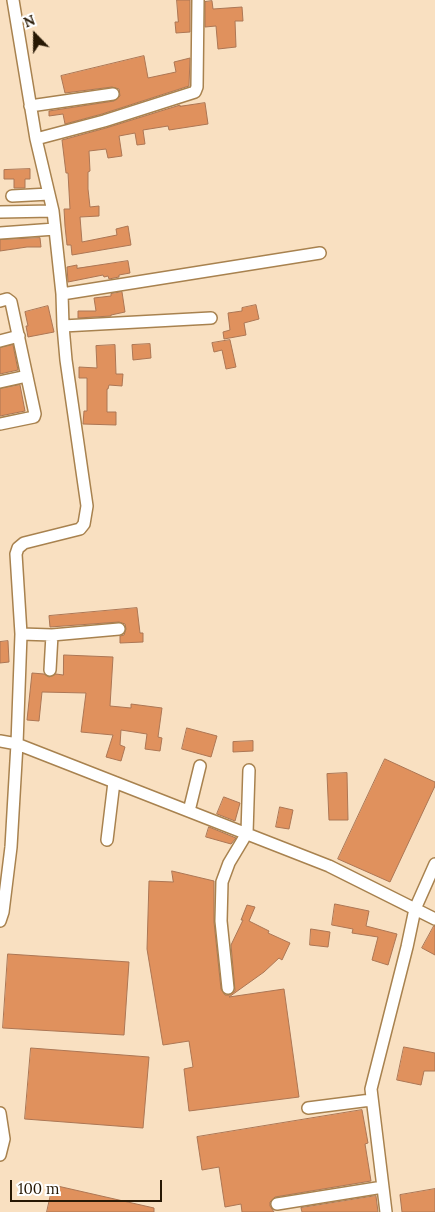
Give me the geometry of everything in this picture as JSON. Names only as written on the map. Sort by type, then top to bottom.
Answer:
[{"type":"street","points":[[0,921],[4,912],[12,847],[17,744],[21,634],[16,554],[18,548],[24,543],[80,529],[85,521],[87,506],[62,326],[62,294],[53,211],[36,139],[14,0]]},
{"type":"street","points":[[36,139],[104,121],[195,92],[197,87],[198,0]]},
{"type":"street","points":[[30,106],[113,94]]},
{"type":"street","points":[[12,196],[49,194]]},
{"type":"street","points":[[0,212],[53,211]]},
{"type":"street","points":[[0,233],[55,229]]},
{"type":"street","points":[[62,294],[320,253]]},
{"type":"street","points":[[0,301],[7,298],[11,302],[35,415],[34,417],[0,424]]},
{"type":"street","points":[[62,326],[211,318]]},
{"type":"street","points":[[0,341],[19,336]]},
{"type":"street","points":[[0,382],[27,376]]},
{"type":"street","points":[[21,634],[52,635],[119,629]]},
{"type":"street","points":[[50,670],[52,635]]},
{"type":"street","points":[[0,741],[17,744],[329,866],[435,919]]},
{"type":"street","points":[[189,811],[200,766]]},
{"type":"street","points":[[228,988],[221,921],[222,882],[229,863],[247,833],[249,770]]},
{"type":"street","points":[[107,840],[114,782]]},
{"type":"street","points":[[386,1212],[371,1089],[415,909],[435,864]]},
{"type":"street","points":[[308,1108],[371,1100]]},
{"type":"street","points":[[0,1113],[4,1140],[0,1155]]},
{"type":"street","points":[[277,1204],[383,1187]]},
{"type":"building","points":[[177,0],[190,0],[190,32],[176,33],[175,22],[178,22]]},
{"type":"building","points":[[212,1],[213,9],[242,7],[243,21],[235,21],[236,47],[218,49],[216,26],[205,27],[205,2]]},
{"type":"building","points":[[144,56],[148,78],[176,72],[174,62],[190,58],[189,86],[65,124],[63,114],[49,116],[49,111],[114,101],[120,96],[119,89],[112,87],[65,93],[61,76]]},
{"type":"building","points":[[205,103],[208,124],[169,130],[168,126],[143,130],[145,144],[137,145],[135,133],[119,136],[122,156],[108,158],[106,149],[89,151],[90,171],[88,172],[88,189],[90,207],[99,206],[99,216],[80,217],[82,242],[117,235],[116,229],[128,226],[131,245],[72,255],[71,245],[67,245],[65,226],[64,209],[70,209],[68,173],[66,173],[62,140],[180,105]]},
{"type":"building","points":[[30,169],[30,179],[25,179],[25,188],[14,188],[14,179],[4,179],[4,170]]},
{"type":"building","points":[[40,238],[41,247],[0,251],[0,240]]},
{"type":"building","points":[[128,261],[130,273],[119,275],[119,277],[109,279],[108,276],[104,277],[103,275],[68,282],[67,267],[77,265],[77,268]]},
{"type":"building","points":[[122,292],[125,312],[111,316],[78,318],[78,311],[96,311],[94,298],[111,296],[111,294]]},
{"type":"building","points":[[256,305],[259,319],[244,323],[246,335],[224,339],[223,332],[230,330],[228,313],[242,311],[242,308]]},
{"type":"building","points":[[48,306],[54,332],[28,337],[25,312]]},
{"type":"building","points":[[230,340],[236,367],[226,369],[222,350],[214,352],[212,343]]},
{"type":"building","points":[[150,344],[151,358],[133,360],[132,345]]},
{"type":"building","points":[[13,345],[18,370],[0,374],[0,348]]},
{"type":"building","points":[[115,345],[116,374],[123,374],[122,386],[109,385],[107,389],[107,412],[116,412],[116,425],[83,424],[84,411],[87,411],[87,378],[79,378],[79,367],[97,368],[96,346]]},
{"type":"building","points":[[20,385],[25,411],[0,416],[0,389]]},
{"type":"building","points":[[137,608],[140,633],[143,633],[143,642],[120,643],[120,636],[124,635],[126,629],[125,624],[119,622],[50,627],[49,616]]},
{"type":"building","points":[[8,641],[9,662],[0,663],[0,642]]},
{"type":"building","points":[[64,655],[113,657],[110,706],[131,708],[131,704],[162,708],[158,737],[162,738],[160,751],[145,749],[147,734],[121,730],[120,745],[125,747],[121,761],[106,757],[113,735],[81,732],[86,693],[42,692],[39,721],[27,720],[32,673],[44,674],[49,677],[56,674],[63,675]]},
{"type":"building","points":[[187,728],[217,736],[211,757],[182,749]]},
{"type":"building","points":[[253,741],[253,751],[233,752],[233,742]]},
{"type":"building","points":[[385,759],[435,782],[435,786],[390,882],[338,859]]},
{"type":"building","points":[[347,773],[348,820],[329,820],[327,774]]},
{"type":"building","points":[[224,797],[240,803],[235,821],[217,814]]},
{"type":"building","points":[[280,807],[293,810],[289,829],[276,827]]},
{"type":"building","points":[[209,827],[236,838],[231,844],[206,837]]},
{"type":"building","points":[[172,871],[214,881],[214,922],[221,989],[225,995],[235,991],[231,945],[243,920],[241,920],[247,905],[255,907],[249,921],[269,931],[268,933],[290,943],[282,960],[279,958],[264,972],[229,997],[284,989],[299,1097],[189,1111],[184,1069],[193,1067],[189,1041],[163,1045],[147,949],[149,881],[173,882]]},
{"type":"building","points":[[335,904],[369,911],[366,926],[397,934],[388,965],[372,960],[378,937],[352,933],[353,929],[332,925]]},
{"type":"building","points":[[435,926],[435,955],[422,948]]},
{"type":"building","points":[[311,929],[330,932],[328,947],[310,945]]},
{"type":"building","points":[[8,954],[129,962],[124,1035],[3,1028]]},
{"type":"building","points":[[404,1047],[435,1053],[435,1071],[424,1071],[421,1085],[397,1080]]},
{"type":"building","points":[[31,1048],[149,1057],[143,1128],[25,1119]]},
{"type":"building","points":[[362,1110],[368,1143],[365,1144],[371,1181],[275,1197],[270,1202],[274,1212],[242,1212],[241,1204],[225,1207],[219,1167],[202,1170],[197,1137]]},
{"type":"building","points":[[53,1185],[154,1208],[154,1212],[47,1212]]},
{"type":"building","points":[[435,1189],[435,1212],[402,1212],[400,1195]]},
{"type":"building","points":[[376,1196],[378,1212],[302,1212],[301,1208]]}]
